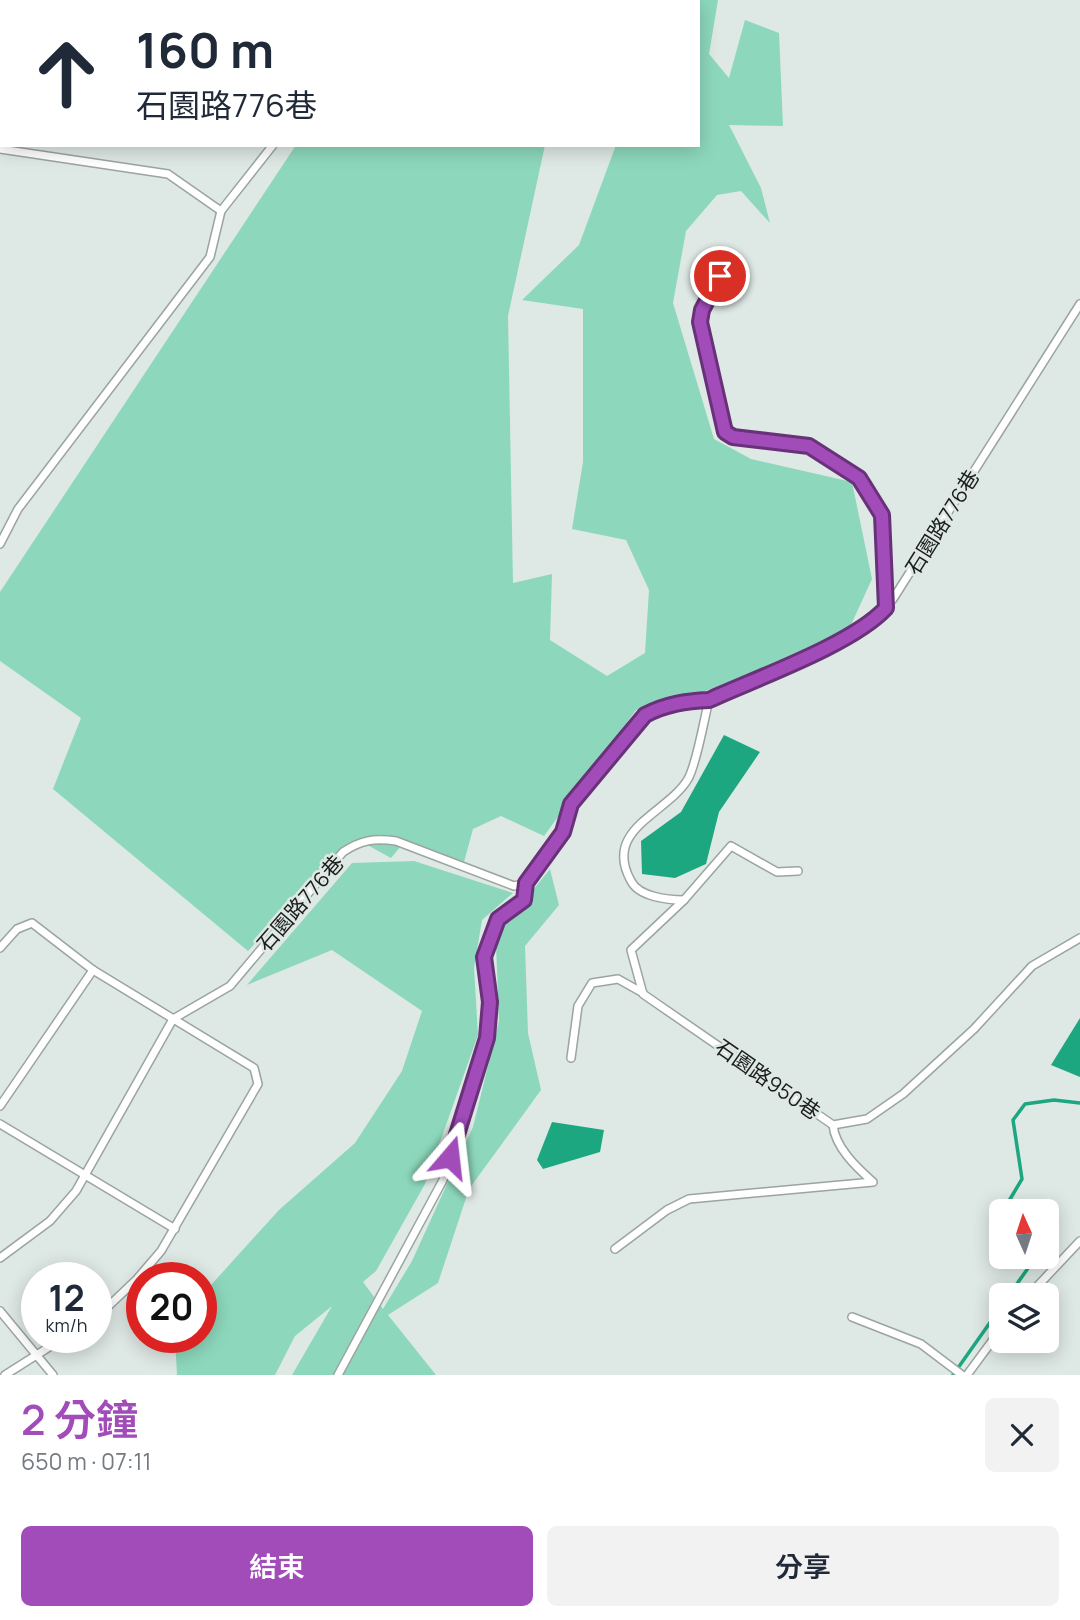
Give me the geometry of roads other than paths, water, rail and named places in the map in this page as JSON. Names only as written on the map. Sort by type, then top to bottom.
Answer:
[{"type":"lane","points":[[0,544],[18,509],[210,257],[221,211],[271,147]]},
{"type":"lane","points":[[0,149],[168,174],[221,211]]},
{"type":"lane","points":[[720,276],[702,310],[700,322],[725,432],[733,437],[809,446],[859,478],[882,515],[886,608]]},
{"type":"lane","name":"石園路776巷","points":[[173,1019],[230,986],[342,852],[359,841],[378,838],[396,841],[514,886],[526,883],[563,832],[571,804],[645,715],[659,707],[685,701],[709,700],[852,635],[875,620],[886,608],[1080,304]]},
{"type":"lane","points":[[684,900],[665,900],[634,887],[623,867],[626,839],[688,779],[709,700]]},
{"type":"lane","points":[[643,994],[631,950],[684,900],[730,846],[777,872],[798,871]]},
{"type":"lane","points":[[338,1375],[443,1180],[487,1038],[490,1002],[484,957],[498,919],[524,900],[526,883]]},
{"type":"lane","points":[[0,948],[17,929],[32,923],[93,970],[254,1069],[258,1084],[175,1228],[137,1279],[112,1303]]},
{"type":"lane","name":"石園路950巷","points":[[571,1058],[578,1006],[592,983],[618,979],[833,1125],[867,1119],[903,1094],[974,1029],[1032,965],[1080,938]]},
{"type":"lane","points":[[0,1107],[93,970]]},
{"type":"lane","points":[[0,1258],[50,1221],[84,1176],[173,1019]]},
{"type":"lane","points":[[0,1124],[175,1228]]},
{"type":"lane","points":[[615,1249],[667,1210],[689,1199],[873,1182],[834,1138],[833,1125]]},
{"type":"lane","points":[[1040,1283],[1080,1241]]},
{"type":"lane","points":[[0,1311],[52,1375]]},
{"type":"lane","points":[[852,1317],[921,1344],[962,1375]]},
{"type":"lane","points":[[967,1375],[989,1345]]},
{"type":"lane","points":[[5,1375],[38,1353]]},
{"type":"waterway","points":[[1010,1199],[1022,1179],[1013,1120],[1025,1104],[1054,1100],[1080,1103]]},
{"type":"waterway","points":[[1018,1283],[1027,1269]]},
{"type":"waterway","points":[[953,1375],[989,1324]]}]
